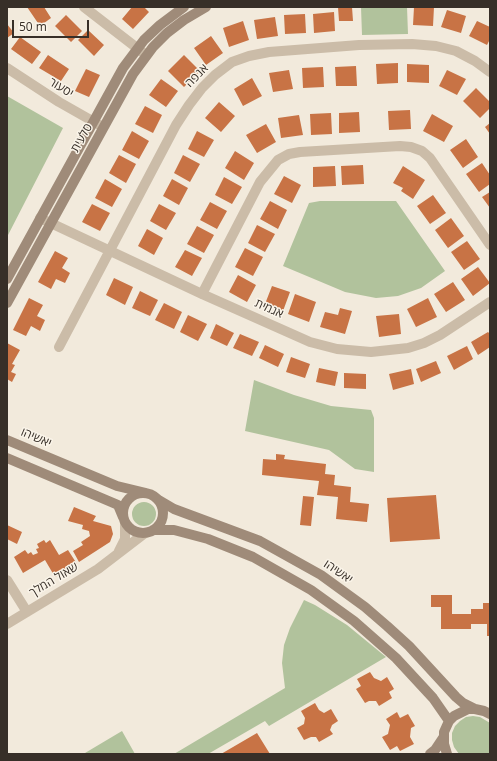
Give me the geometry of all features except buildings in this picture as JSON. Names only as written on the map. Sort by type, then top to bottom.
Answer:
[{"type":"street","points":[[84,7],[146,55]]},
{"type":"street","name":"סלעית","points":[[7,279],[123,68],[137,48],[160,25],[184,7]]},
{"type":"street","name":"סלעית","points":[[7,303],[132,74],[146,55],[168,33],[184,20],[206,7]]},
{"type":"street","name":"אנפה","points":[[59,347],[176,125],[202,88],[215,75],[232,62],[249,56],[269,52],[359,45],[412,44],[436,46],[456,51],[475,60],[490,72]]},
{"type":"street","name":"יסעור","points":[[7,68],[59,102],[103,127]]},
{"type":"street","points":[[202,294],[260,182],[278,160],[289,154],[300,152],[400,146],[411,147],[422,151],[430,158],[490,245]]},
{"type":"street","name":"אגמית","points":[[40,218],[202,294],[310,342],[337,349],[371,352],[408,348],[424,343],[440,335],[490,302]]},
{"type":"street","name":"יאשיהו","points":[[7,440],[117,486],[146,494]]},
{"type":"street","points":[[7,458],[118,506],[124,520],[133,531],[149,532],[174,530],[208,539],[253,558],[311,590],[354,621],[396,658],[433,698],[449,721]]},
{"type":"street","points":[[124,520],[123,510],[128,499],[134,495],[146,494],[152,496],[157,500],[162,510],[162,516],[161,522],[149,532]]},
{"type":"street","name":"יאשיהו","points":[[157,500],[174,509],[260,541],[321,575],[342,589],[387,626],[409,646],[463,703],[485,711]]},
{"type":"street","name":"שאול המלך","points":[[114,558],[121,549],[125,539],[124,520]]},
{"type":"street","name":"שאול המלך","points":[[7,624],[98,569],[149,532]]},
{"type":"street","points":[[7,580],[27,612]]},
{"type":"street","points":[[430,754],[435,750],[443,738],[449,721],[460,712],[468,709],[485,711]]},
{"type":"street","points":[[443,738],[447,754]]},
{"type":"green space","points":[[361,7],[407,7],[408,34],[362,35]]},
{"type":"green space","points":[[7,96],[63,128],[7,237]]},
{"type":"green space","points":[[320,201],[396,201],[445,271],[421,288],[398,296],[376,298],[345,292],[283,266],[309,203]]},
{"type":"green space","points":[[254,380],[294,395],[331,406],[371,410],[374,418],[374,472],[355,469],[329,450],[245,431]]},
{"type":"green space","points":[[144,502],[153,505],[156,514],[153,523],[144,526],[135,523],[132,514],[135,505]]},
{"type":"green space","points":[[304,600],[315,605],[347,625],[386,657],[269,726],[265,721],[208,754],[174,754],[285,688],[282,663],[284,645],[290,628]]},
{"type":"green space","points":[[466,717],[480,717],[490,723],[490,753],[488,754],[459,754],[454,747],[452,733],[455,726]]},
{"type":"green space","points":[[122,731],[135,754],[83,754],[85,753]]}]
